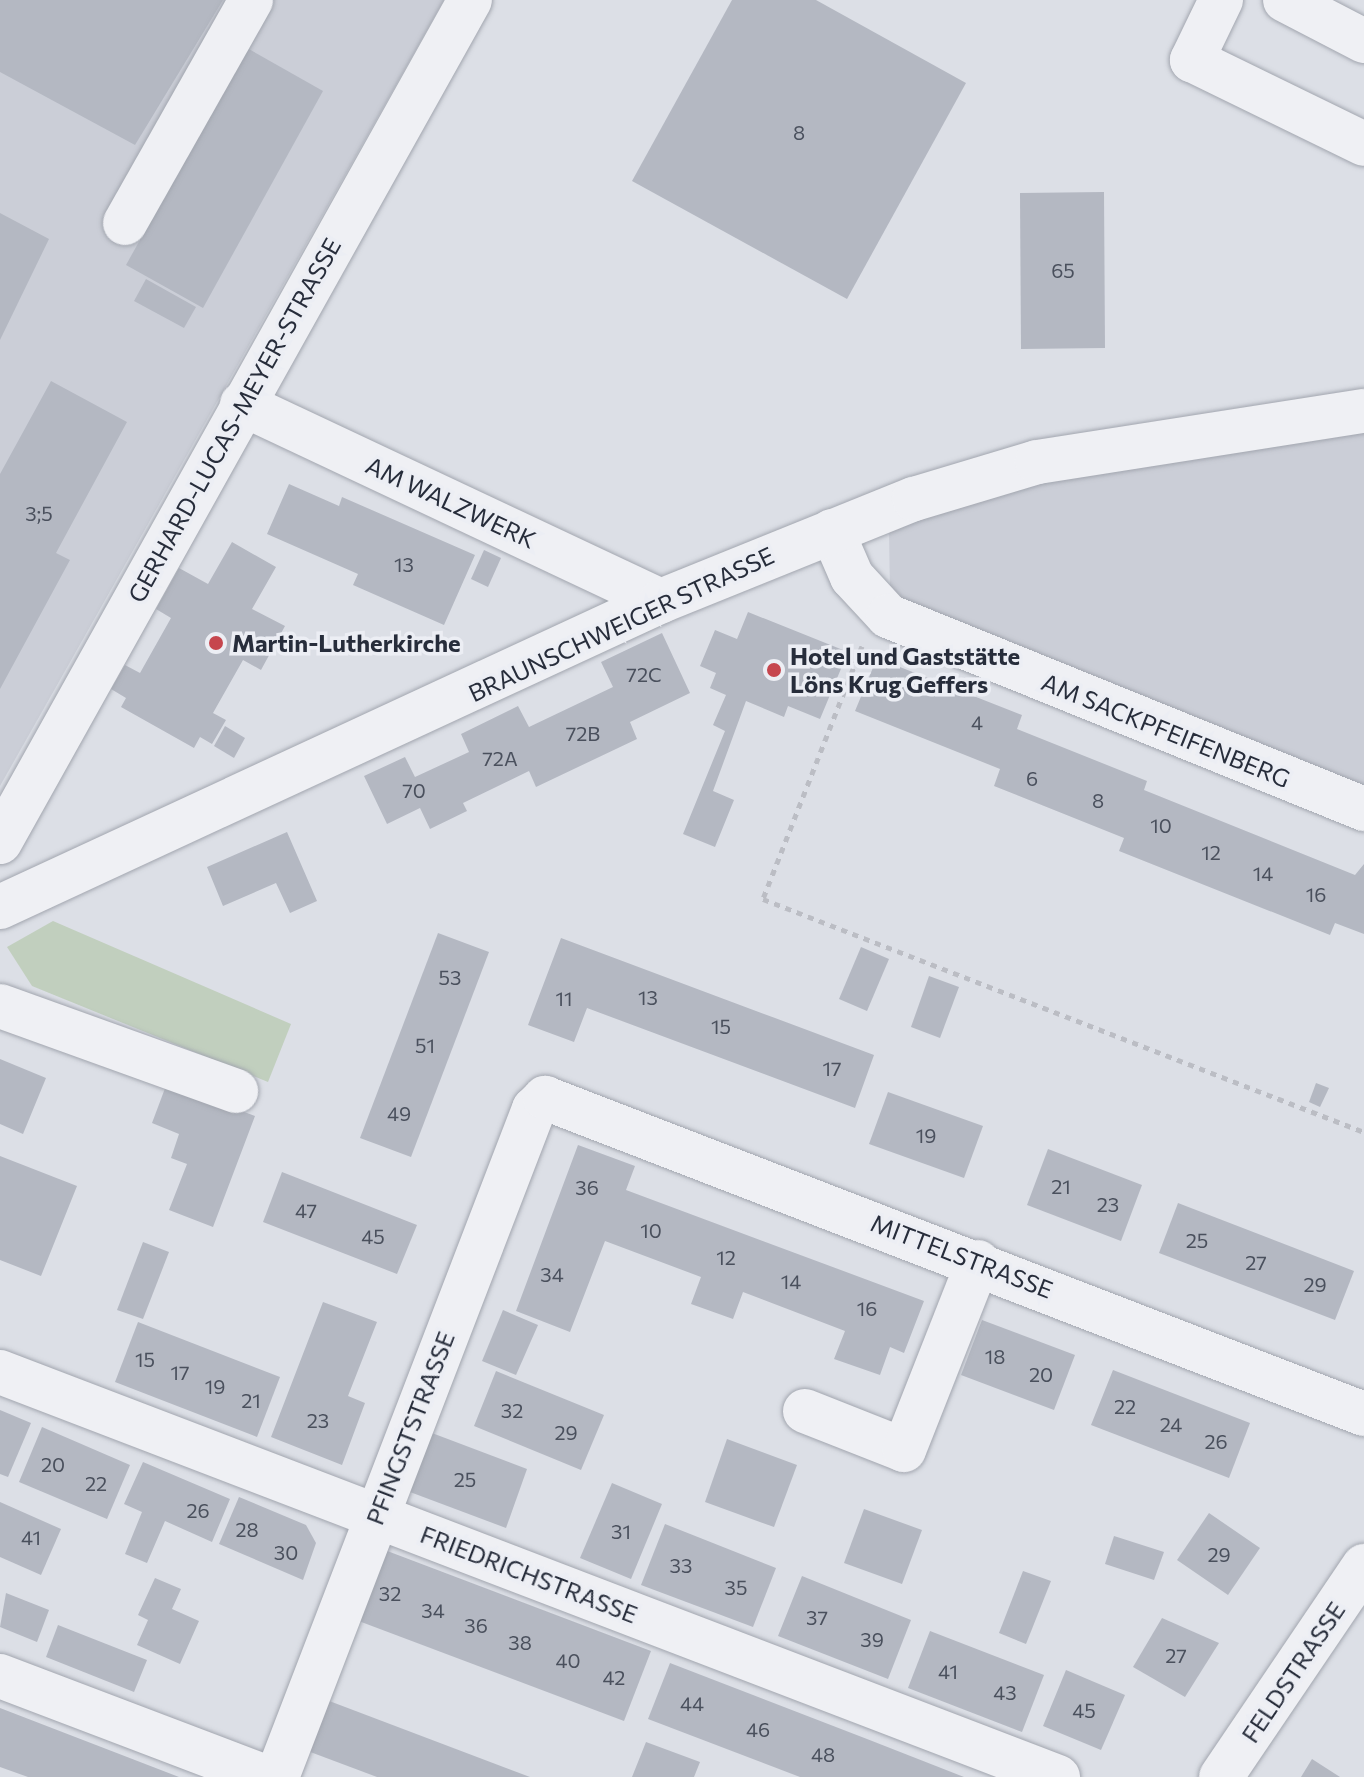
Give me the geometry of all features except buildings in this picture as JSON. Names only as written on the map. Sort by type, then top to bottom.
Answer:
[{"type":"street","points":[[125,223],[251,0]]},
{"type":"street","name":"GERHARD-LUCAS-MEYER-STRASSE","points":[[0,842],[470,0]]},
{"type":"street","points":[[1221,0],[1192,60],[1364,144]]},
{"type":"street","points":[[1285,0],[1364,41]]},
{"type":"street","name":"AM WALZWERK","points":[[242,404],[661,601]]},
{"type":"street","name":"BRAUNSCHWEIGER STRASSE","points":[[0,907],[661,601],[832,531],[1037,462],[1364,411]]},
{"type":"street","name":"AM SACKPFEIFENBERG","points":[[832,531],[852,577],[877,608],[1364,809]]},
{"type":"street","points":[[0,1006],[236,1091]]},
{"type":"street","name":"PFINGSTSTRASSE","points":[[277,1777],[375,1515],[534,1109],[545,1098],[560,1098]]},
{"type":"street","name":"MITTELSTRASSE","points":[[560,1098],[1364,1414]]},
{"type":"street","points":[[805,1411],[904,1450],[978,1262]]},
{"type":"street","name":"FRIEDRICHSTRASSE","points":[[0,1372],[1058,1777]]},
{"type":"street","name":"FELDSTRASSE","points":[[1221,1777],[1364,1566]]},
{"type":"street","points":[[0,1676],[266,1777]]},
{"type":"path","points":[[877,608],[763,899],[1364,1132]]},
{"type":"shaded area","points":[[0,0],[444,0],[0,786]]},
{"type":"shaded area","points":[[1364,425],[1364,787],[890,595],[889,531],[1041,475]]},
{"type":"green space","points":[[53,921],[291,1024],[268,1082],[32,986],[7,947]]},
{"type":"place","name":"Martin-Lutherkirche","points":[[216,643]]},
{"type":"place","name":"Hotel und Gaststätte Löns Krug Geffers","points":[[774,670]]}]
